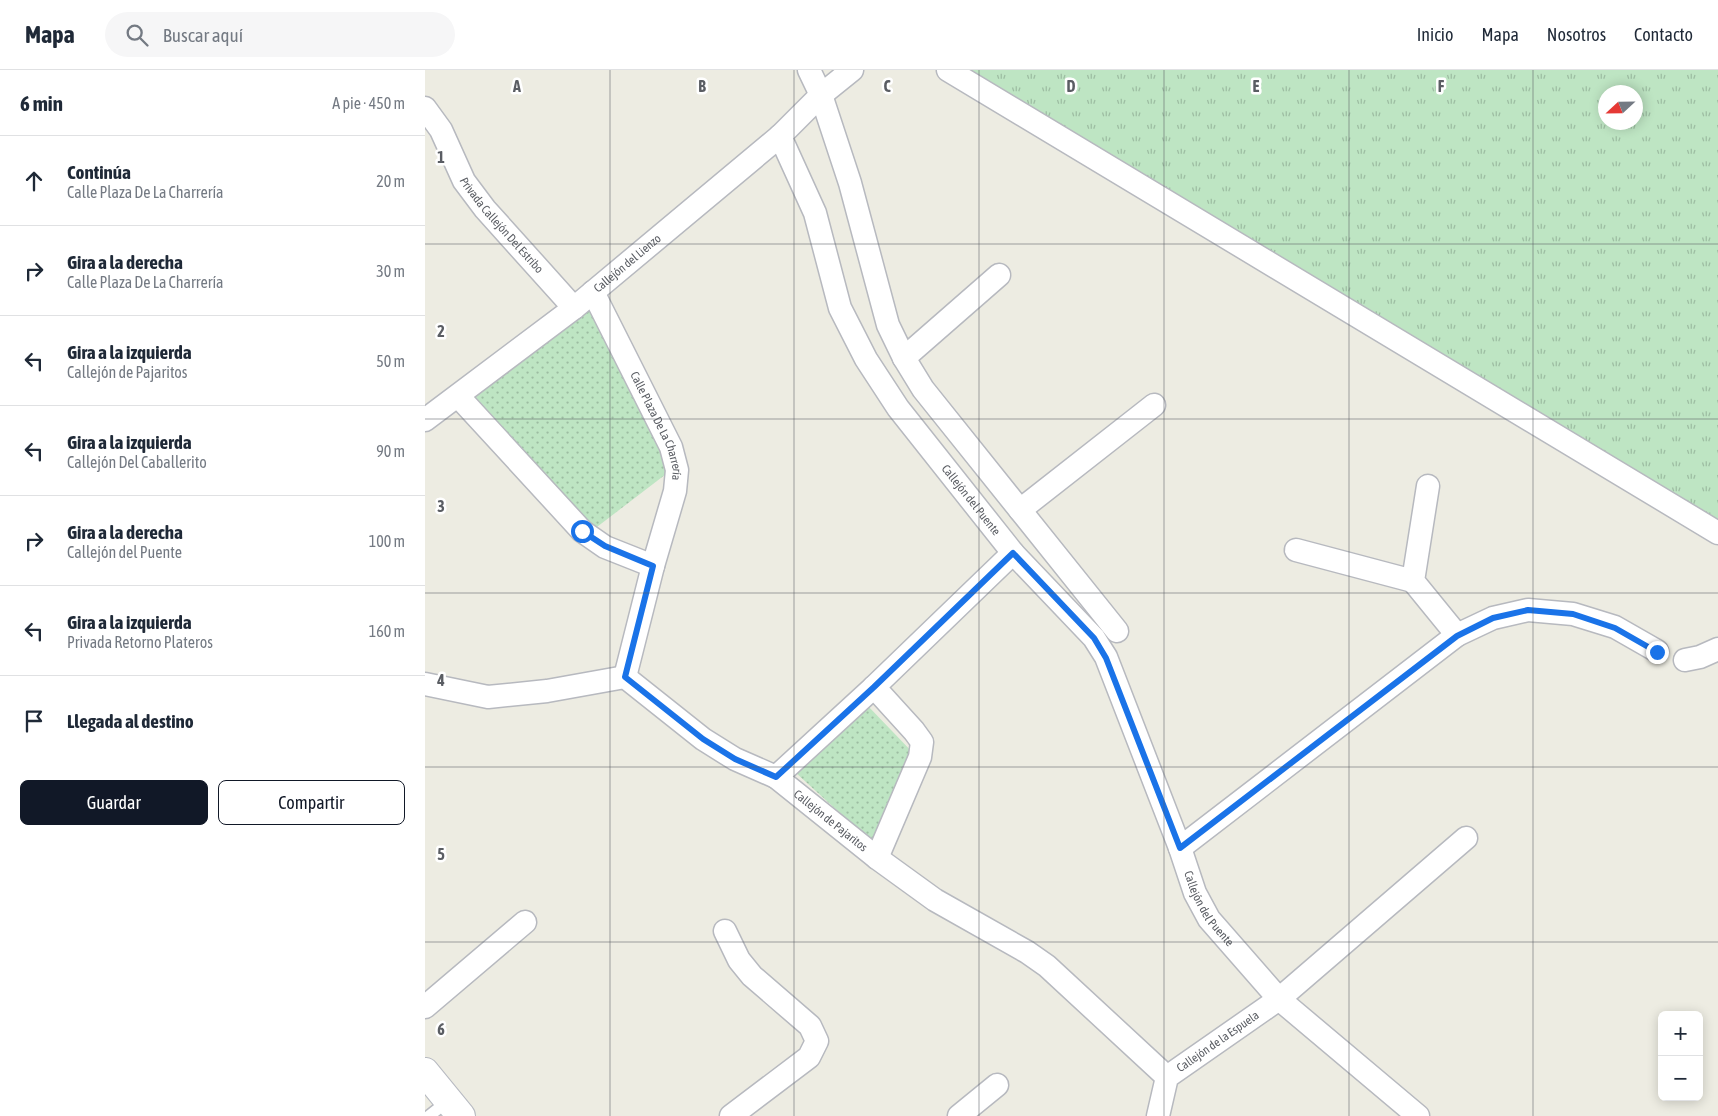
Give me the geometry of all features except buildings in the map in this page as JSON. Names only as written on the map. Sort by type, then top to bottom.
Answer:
[{"type":"street","points":[[809,70],[821,95],[850,183],[887,325],[904,358],[923,389],[1117,631]]},
{"type":"street","name":"Callejón del Lienzo","points":[[425,420],[574,308],[780,136],[821,95],[852,70]]},
{"type":"street","points":[[948,70],[1718,533]]},
{"type":"street","name":"Privada Callejón Del Estribo","points":[[425,108],[441,130],[463,181],[485,210],[574,308]]},
{"type":"street","name":"Callejón del Puente","points":[[780,136],[815,213],[840,308],[866,359],[898,408],[1013,553],[1094,638],[1106,658],[1180,848],[1195,893],[1209,919],[1279,999],[1418,1116]]},
{"type":"street","points":[[904,358],[999,275]]},
{"type":"street","name":"Calle Plaza De La Charrería","points":[[593,292],[671,448],[677,470],[675,491],[653,566],[625,677]]},
{"type":"street","points":[[458,396],[582,531],[605,546],[653,566]]},
{"type":"street","points":[[1020,510],[1154,405]]},
{"type":"street","points":[[1413,581],[1428,486]]},
{"type":"street","points":[[1296,550],[1413,581],[1457,636]]},
{"type":"street","points":[[776,777],[874,687],[1013,553]]},
{"type":"street","points":[[1180,848],[1457,636],[1493,618],[1528,610],[1573,614],[1615,628],[1657,652]]},
{"type":"street","points":[[1685,660],[1718,649]]},
{"type":"street","points":[[425,684],[488,697],[547,691],[625,677]]},
{"type":"street","name":"Callejón de Pajaritos","points":[[625,677],[703,739],[735,759],[776,777],[877,858],[935,900],[1027,952],[1047,966],[1167,1077]]},
{"type":"street","points":[[874,687],[922,742],[920,757],[877,858]]},
{"type":"street","name":"Callejón de la Espuela","points":[[1158,1116],[1167,1077],[1279,999],[1466,838]]},
{"type":"street","points":[[425,1007],[525,922]]},
{"type":"street","points":[[725,931],[739,960],[752,976],[809,1026],[817,1041],[809,1057],[731,1116]]},
{"type":"street","points":[[425,1072],[446,1111]]},
{"type":"street","points":[[959,1116],[997,1085]]},
{"type":"green space","points":[[954,70],[1718,70],[1718,533]]},
{"type":"green space","points":[[587,300],[670,471],[593,530],[470,392]]},
{"type":"green space","points":[[867,705],[916,756],[876,846],[795,772]]},
{"type":"route","points":[[582,531],[605,546],[653,566],[625,677],[703,739],[735,759],[776,777],[874,687],[1013,553],[1094,638],[1106,658],[1180,848],[1457,636],[1493,618],[1528,610],[1573,614],[1615,628],[1657,652]]}]
